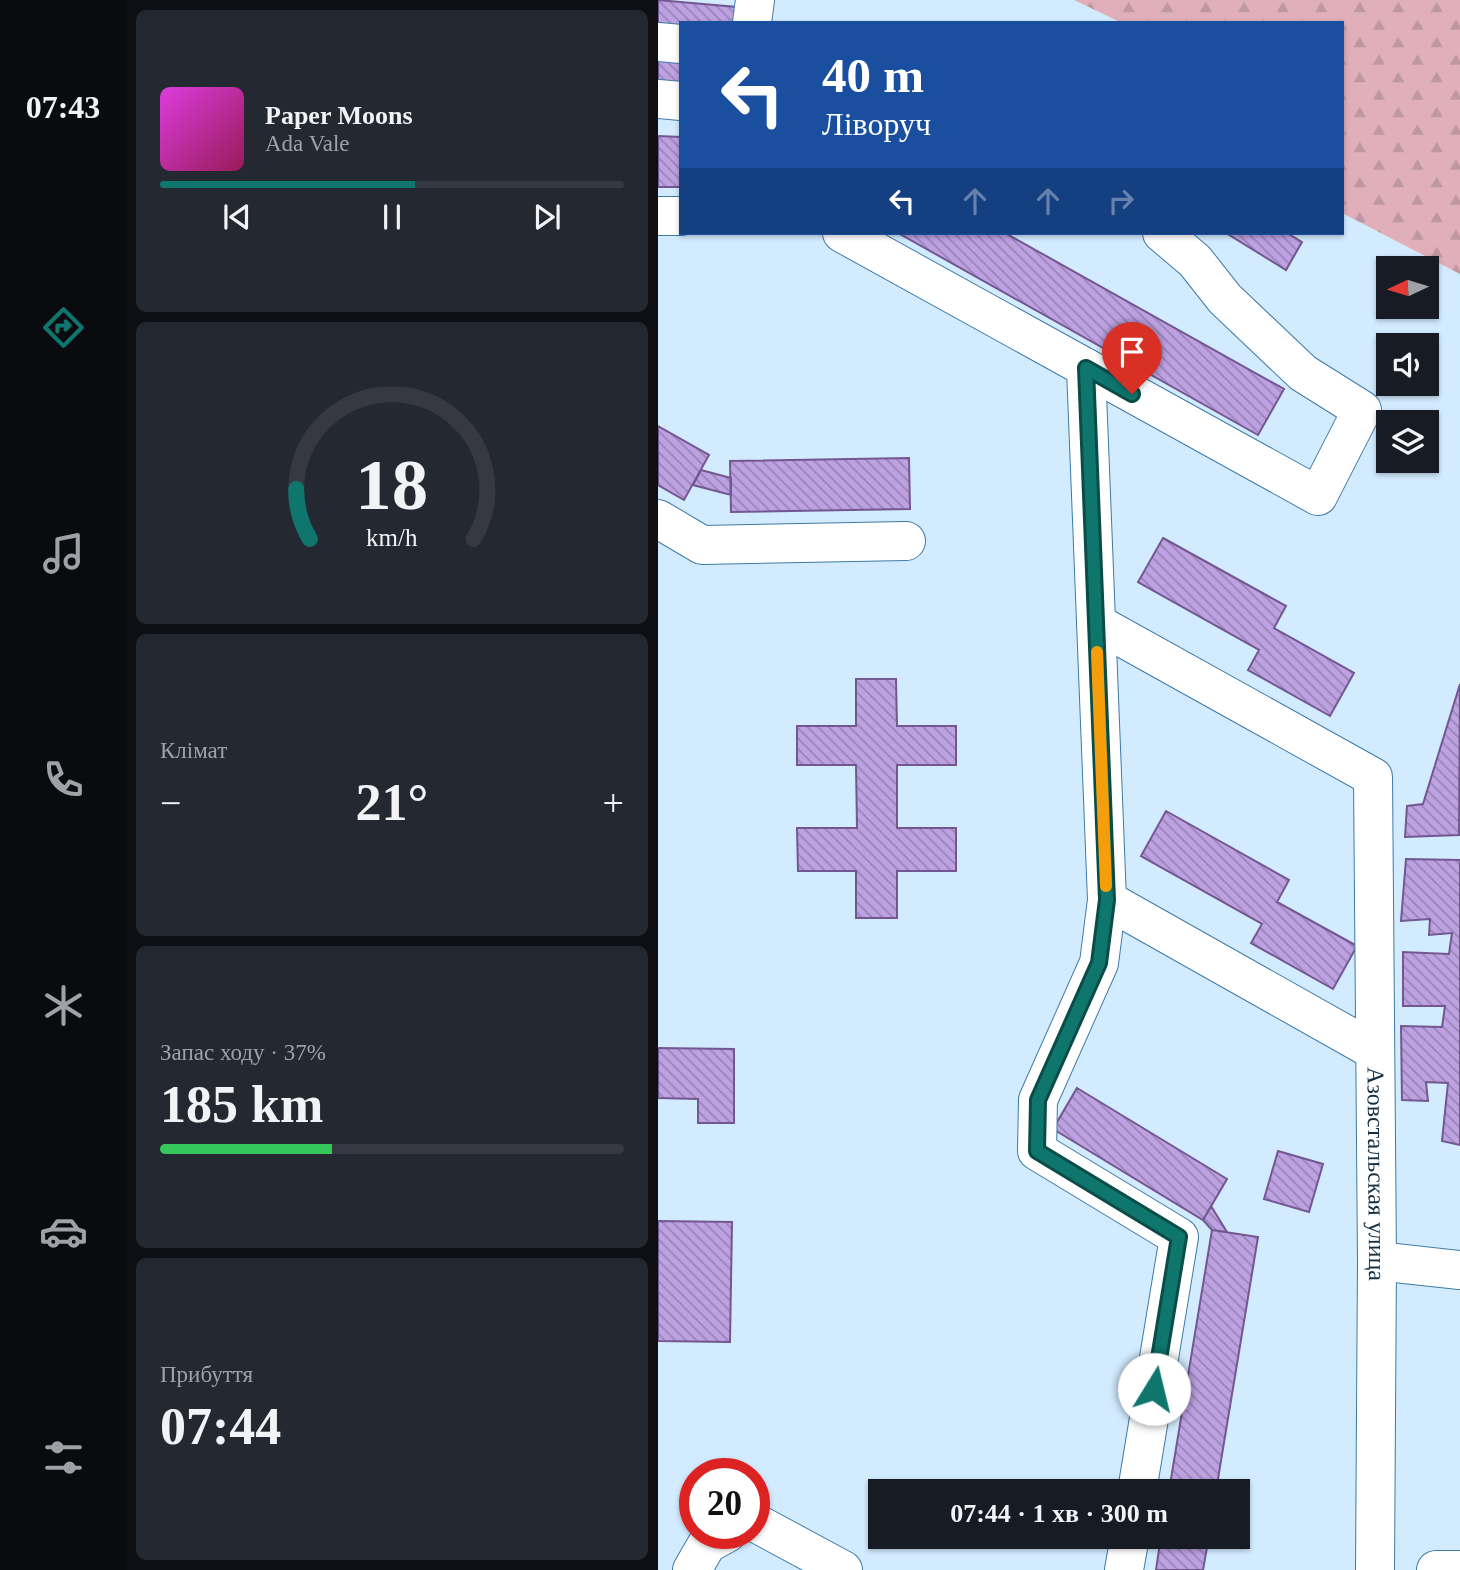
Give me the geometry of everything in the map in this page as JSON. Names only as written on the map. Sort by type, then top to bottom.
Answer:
[{"type":"street","points":[[752,21],[755,0]]},
{"type":"street","points":[[658,42],[679,44]]},
{"type":"street","points":[[658,99],[679,101]]},
{"type":"street","points":[[658,216],[679,216]]},
{"type":"street","points":[[846,235],[1318,496],[1362,410],[1303,373],[1225,299],[1195,261],[1164,235]]},
{"type":"street","points":[[1086,368],[1107,900],[1099,963],[1038,1100],[1037,1151],[1179,1237],[1139,1479]]},
{"type":"street","points":[[658,519],[702,545],[906,541]]},
{"type":"street","name":"Азовстальская улица","points":[[1096,623],[1373,777],[1377,1261],[1375,1570]]},
{"type":"street","points":[[1107,900],[1375,1051]]},
{"type":"street","points":[[1377,1261],[1460,1270]]},
{"type":"street","points":[[770,1531],[843,1570]]},
{"type":"street","points":[[692,1570],[704,1549]]},
{"type":"street","points":[[1124,1570],[1128,1549]]},
{"type":"street","points":[[1436,1570],[1460,1570]]},
{"type":"green space","points":[[1074,0],[1460,0],[1460,274],[1439,263],[1439,256],[1425,256],[1344,214],[1344,21],[1118,21]]},
{"type":"building","points":[[658,0],[748,8],[747,21],[679,21],[679,33],[658,31]]},
{"type":"building","points":[[658,54],[679,56],[679,87],[658,85]]},
{"type":"building","points":[[658,136],[679,137],[679,187],[658,187]]},
{"type":"building","points":[[902,235],[1009,235],[1284,389],[1258,435]]},
{"type":"building","points":[[1229,235],[1290,235],[1302,242],[1286,270]]},
{"type":"building","points":[[658,426],[709,455],[684,500],[658,485]]},
{"type":"building","points":[[909,458],[910,509],[731,512],[730,461]]},
{"type":"building","points":[[701,470],[731,478],[731,495],[693,485]]},
{"type":"building","points":[[1163,538],[1286,606],[1274,628],[1354,673],[1330,716],[1248,670],[1259,650],[1138,582]]},
{"type":"building","points":[[856,679],[896,679],[897,726],[956,726],[956,765],[897,765],[897,828],[956,828],[956,871],[897,871],[897,918],[856,918],[856,871],[798,871],[797,828],[857,828],[856,765],[797,765],[797,726],[856,726]]},
{"type":"building","points":[[1460,684],[1459,835],[1405,837],[1407,806],[1423,804]]},
{"type":"building","points":[[1166,811],[1289,880],[1277,902],[1357,946],[1333,989],[1251,943],[1262,924],[1141,856]]},
{"type":"building","points":[[1406,859],[1460,860],[1460,1145],[1442,1141],[1448,1083],[1426,1082],[1428,1101],[1402,1100],[1401,1026],[1442,1027],[1445,1006],[1403,1006],[1403,952],[1449,954],[1452,933],[1429,935],[1430,919],[1401,921]]},
{"type":"building","points":[[658,1048],[734,1049],[734,1123],[698,1123],[698,1099],[658,1098]]},
{"type":"building","points":[[1077,1088],[1227,1179],[1203,1220],[1053,1129]]},
{"type":"building","points":[[1278,1151],[1323,1164],[1309,1212],[1264,1199]]},
{"type":"building","points":[[1211,1206],[1227,1232],[1212,1230],[1203,1220]]},
{"type":"building","points":[[658,1221],[732,1222],[730,1342],[658,1341]]},
{"type":"building","points":[[1212,1230],[1258,1237],[1218,1479],[1171,1479]]},
{"type":"building","points":[[1159,1549],[1207,1549],[1203,1570],[1156,1570]]},
{"type":"slow traffic","points":[[1097,652],[1106,886]]},
{"type":"route","points":[[1132,394],[1086,368],[1107,900],[1099,963],[1038,1100],[1037,1151],[1179,1237],[1154,1389]]}]
